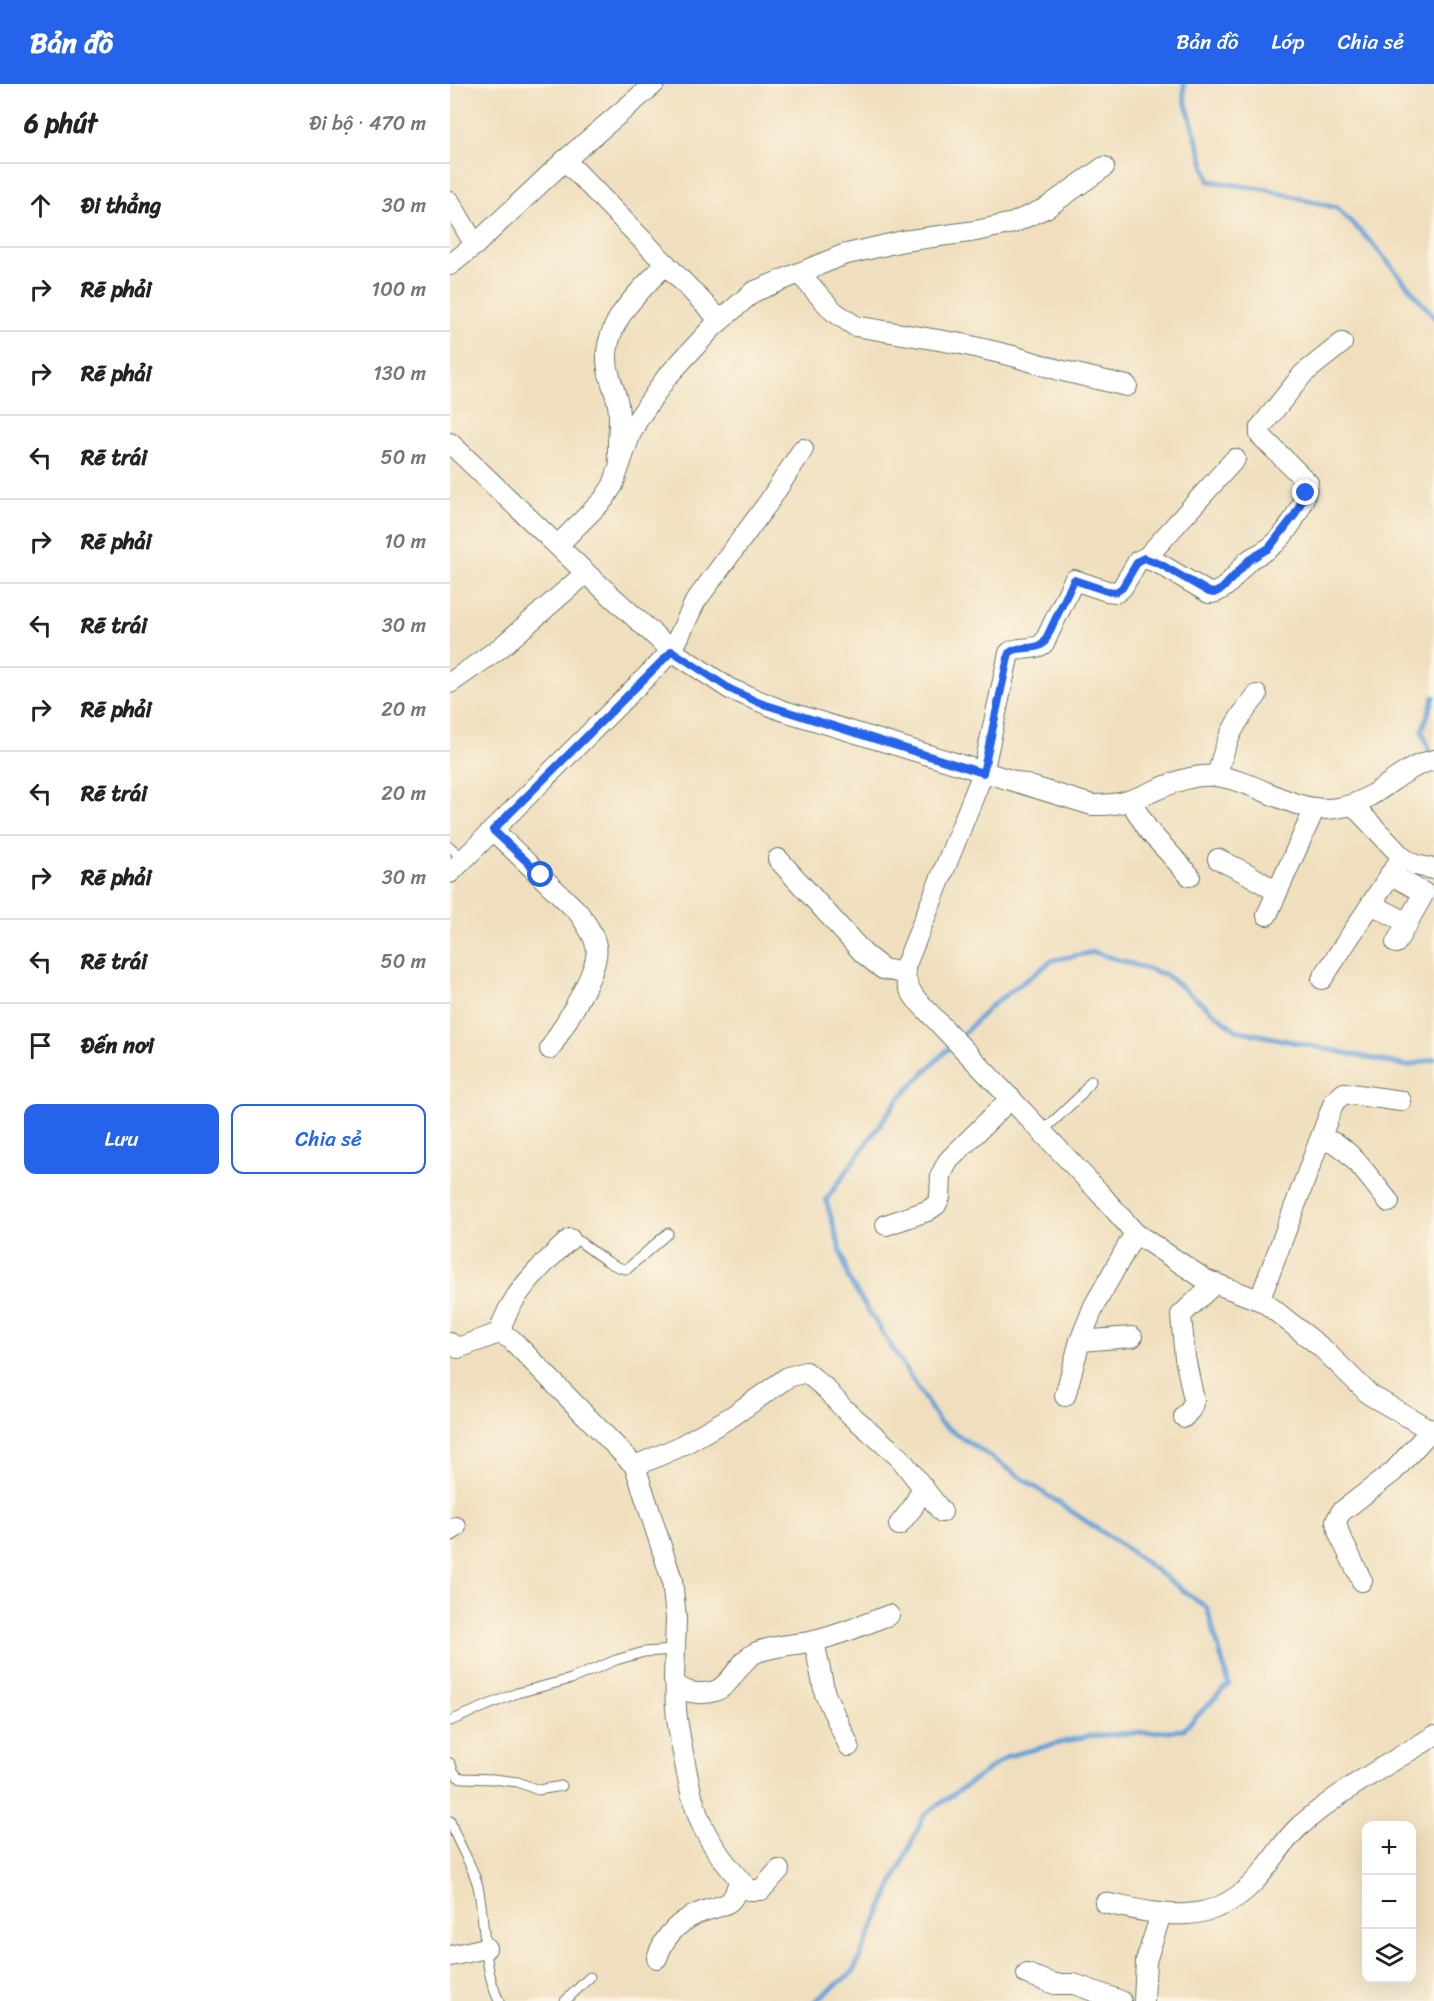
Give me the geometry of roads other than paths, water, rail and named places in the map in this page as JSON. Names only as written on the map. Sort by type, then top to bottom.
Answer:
[{"type":"street","points":[[450,265],[475,245],[565,160],[654,84]]},
{"type":"street","points":[[565,160],[720,320]]},
{"type":"street","points":[[558,545],[604,499],[613,485],[630,435],[666,378],[720,320],[753,292],[843,255],[903,241],[976,231],[1013,223],[1046,208],[1104,167]]},
{"type":"street","points":[[450,202],[475,245]]},
{"type":"street","points":[[619,468],[618,406],[608,369],[610,337],[615,324],[634,296],[666,264]]},
{"type":"street","points":[[800,274],[834,311],[855,326],[1013,356],[1059,370],[1127,386]]},
{"type":"street","points":[[1146,558],[1214,593],[1222,589],[1249,560],[1269,548],[1294,516],[1306,493],[1308,483],[1260,435],[1260,428],[1303,374],[1342,343]]},
{"type":"street","points":[[450,443],[586,573],[672,651],[730,689],[760,703],[1092,805],[1130,801],[1195,777],[1217,776],[1301,805],[1327,809],[1353,805],[1376,794],[1413,767],[1434,760]]},
{"type":"street","points":[[455,860],[493,830],[672,651],[695,602],[768,503],[803,449]]},
{"type":"street","points":[[1235,459],[1146,558],[1138,561],[1122,588],[1116,592],[1107,591],[1074,580],[1044,643],[1038,648],[1016,649],[1009,653],[983,773],[904,973],[909,990],[1135,1233],[1180,1265],[1206,1280],[1260,1299],[1322,1348],[1370,1395],[1432,1431],[1393,1472],[1341,1512],[1336,1521],[1339,1534],[1362,1581]]},
{"type":"street","points":[[450,683],[500,648],[586,573]]},
{"type":"street","points":[[1217,776],[1224,749],[1236,720],[1257,694]]},
{"type":"street","points":[[1130,801],[1149,831],[1190,876]]},
{"type":"street","points":[[1353,805],[1402,856],[1415,865],[1434,869]]},
{"type":"street","points":[[1267,915],[1315,808]]},
{"type":"street","points":[[493,830],[578,912],[597,946],[596,958],[585,987],[550,1049]]},
{"type":"street","points":[[1322,979],[1402,856]]},
{"type":"street","points":[[778,859],[864,954],[883,969],[904,973]]},
{"type":"street","points":[[1218,859],[1248,873],[1277,892]]},
{"type":"street","points":[[1390,874],[1424,893],[1396,943]]},
{"type":"street","points":[[1371,904],[1408,923]]},
{"type":"street","points":[[1260,1299],[1334,1102],[1344,1093],[1401,1101]]},
{"type":"street","points":[[886,1226],[927,1211],[936,1205],[940,1197],[941,1176],[948,1161],[1011,1098]]},
{"type":"street","points":[[1318,1144],[1325,1141],[1334,1142],[1344,1149],[1389,1202]]},
{"type":"street","points":[[1065,1396],[1080,1341],[1094,1306],[1135,1233]]},
{"type":"street","points":[[499,1333],[504,1317],[521,1289],[570,1239]]},
{"type":"street","points":[[1184,1417],[1191,1409],[1194,1400],[1185,1358],[1181,1315],[1215,1283]]},
{"type":"street","points":[[453,1351],[499,1333],[511,1339],[635,1466],[672,1580],[676,1618],[674,1703],[689,1787],[701,1823],[725,1862],[749,1890],[761,1890],[779,1870]]},
{"type":"street","points":[[1080,1341],[1132,1337]]},
{"type":"street","points":[[635,1466],[679,1447],[731,1417],[788,1377],[806,1372],[900,1458],[942,1512]]},
{"type":"street","points":[[899,1525],[913,1507],[923,1487]]},
{"type":"street","points":[[676,1684],[684,1690],[702,1693],[714,1691],[721,1688],[756,1653],[814,1641],[889,1615]]},
{"type":"street","points":[[814,1641],[825,1694],[849,1746]]},
{"type":"street","points":[[1105,1903],[1161,1914],[1188,1916],[1208,1911],[1236,1897],[1252,1884],[1300,1825],[1347,1791],[1434,1736]]},
{"type":"street","points":[[657,1958],[668,1936],[679,1924],[694,1914],[729,1902],[736,1893],[739,1880]]},
{"type":"street","points":[[1144,2001],[1146,1961],[1161,1914]]},
{"type":"street","points":[[450,1956],[486,1948]]},
{"type":"street","points":[[1027,1974],[1055,1984],[1074,1984],[1121,2001]]},
{"type":"lane","points":[[1041,1133],[1080,1096],[1091,1081]]},
{"type":"lane","points":[[570,1239],[573,1237],[612,1264],[621,1269],[627,1269],[668,1233]]},
{"type":"lane","points":[[450,1721],[517,1693],[571,1679],[616,1660],[644,1652],[674,1650]]},
{"type":"lane","points":[[450,1763],[458,1777],[463,1779],[518,1782],[538,1790],[562,1786]]},
{"type":"lane","points":[[450,1821],[471,1865],[477,1885],[486,1948],[494,1990],[499,2001]]},
{"type":"lane","points":[[565,2001],[590,1977]]},
{"type":"waterway","points":[[1184,84],[1184,97],[1209,181],[1269,190],[1337,208],[1371,242],[1434,317]]},
{"type":"waterway","points":[[1432,757],[1422,731],[1434,697]]},
{"type":"waterway","points":[[815,2001],[853,1972],[924,1815],[1008,1756],[1087,1736],[1183,1730],[1229,1684],[1207,1608],[1123,1546],[940,1423],[849,1280],[826,1200],[899,1098],[992,1005],[1053,960],[1094,952],[1166,975],[1236,1030],[1407,1066],[1434,1059]]}]
